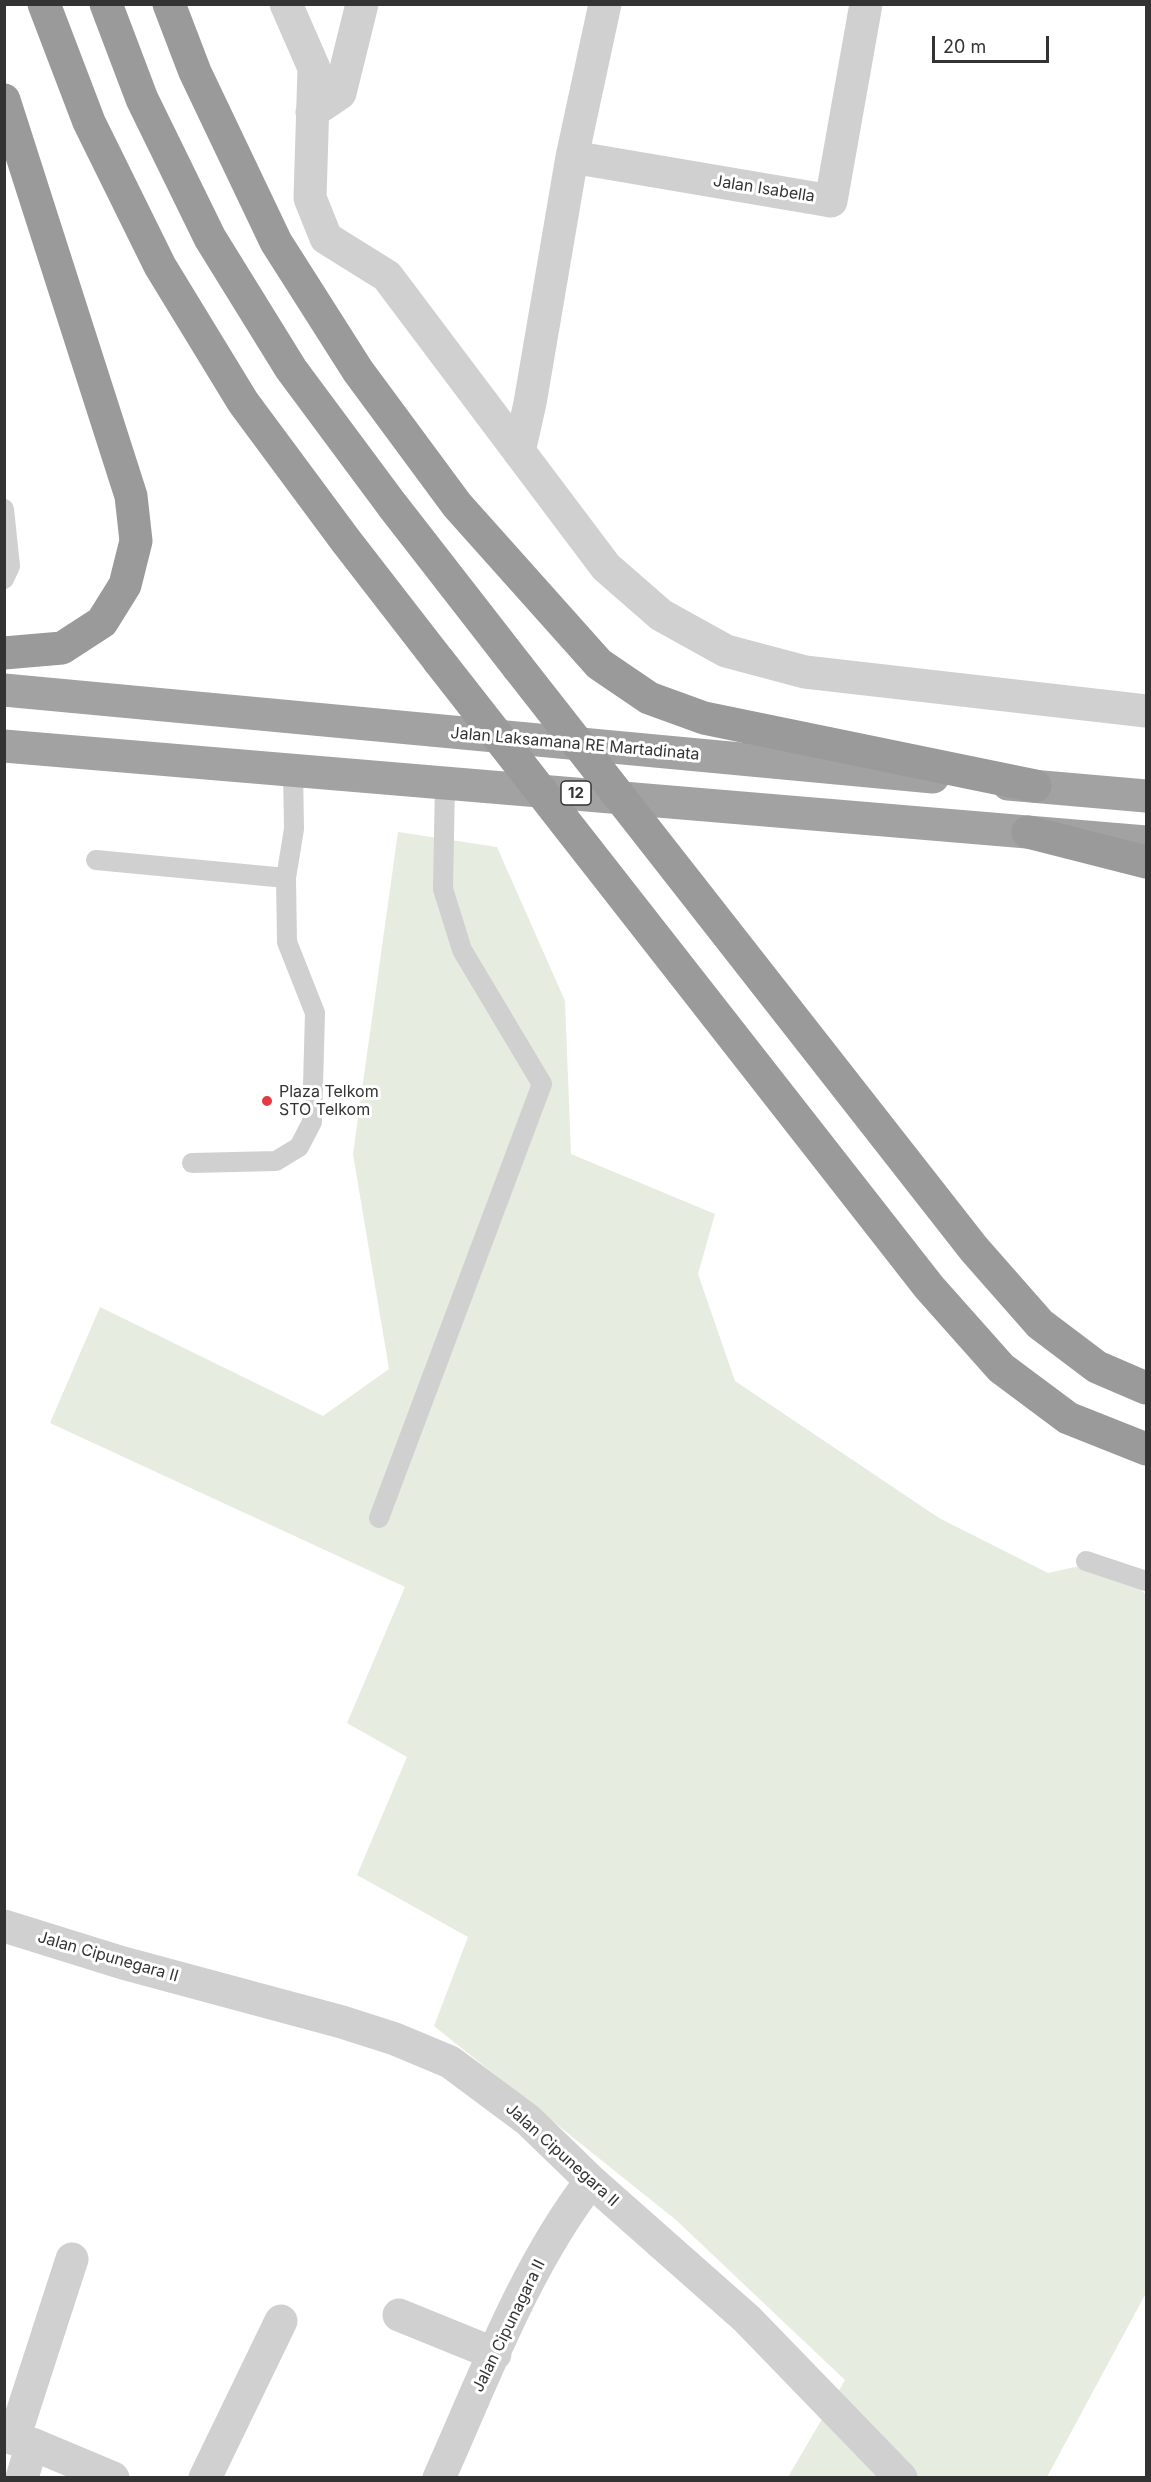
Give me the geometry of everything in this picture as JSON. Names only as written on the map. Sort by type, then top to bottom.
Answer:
[{"type":"highway","points":[[44,4],[89,122],[160,266],[243,402],[346,541],[929,1287],[1001,1368],[1068,1418],[1146,1449]]},
{"type":"highway","points":[[106,4],[142,99],[210,238],[279,349],[392,505],[974,1249],[1040,1324],[1097,1367],[1146,1388]]},
{"type":"highway","points":[[169,4],[195,72],[276,242],[358,371],[458,505],[599,664],[649,698],[704,718],[1035,786]]},
{"type":"highway","points":[[4,653],[62,648],[102,622],[125,585],[136,541],[131,496],[6,107]]},
{"type":"highway","name":"Jalan Laksamana RE Martadinata","points":[[4,690],[1146,796]]},
{"type":"highway","name":"12","points":[[4,746],[1146,842]]},
{"type":"highway","points":[[1028,832],[1146,862]]},
{"type":"street","points":[[286,4],[314,68],[310,198],[326,238],[387,276],[606,567],[661,615],[726,651],[805,672],[1146,711]]},
{"type":"street","points":[[312,112],[340,93],[362,4]]},
{"type":"street","points":[[519,452],[530,403],[572,157],[605,4]]},
{"type":"street","name":"Jalan Isabella","points":[[572,157],[831,201],[866,4]]},
{"type":"street","name":"Jalan Cipunegara II","points":[[4,1926],[123,1963],[342,2022],[395,2039],[450,2062],[528,2120],[591,2181],[747,2319],[901,2478]]},
{"type":"street","name":"Jalan Cipunagara II","points":[[439,2478],[532,2274],[577,2198],[591,2181]]},
{"type":"street","points":[[22,2478],[17,2439],[72,2259]]},
{"type":"street","points":[[399,2315],[495,2354]]},
{"type":"street","points":[[206,2478],[281,2321]]},
{"type":"street","points":[[17,2439],[113,2478]]},
{"type":"lane","points":[[4,509],[10,566],[4,579]]},
{"type":"lane","points":[[192,1163],[276,1161],[299,1147],[312,1122],[315,1013],[287,942],[286,878],[294,829],[293,769]]},
{"type":"lane","points":[[379,1518],[542,1084],[462,950],[443,889],[445,782]]},
{"type":"lane","points":[[96,860],[286,878]]},
{"type":"lane","points":[[1086,1561],[1146,1581]]},
{"type":"shaded area","points":[[398,832],[497,847],[565,1001],[571,1154],[715,1214],[698,1274],[735,1381],[939,1518],[1048,1573],[1111,1559],[1146,1595],[1146,2293],[1047,2477],[788,2477],[845,2380],[676,2220],[434,2026],[468,1937],[357,1875],[407,1757],[347,1723],[405,1587],[50,1423],[100,1307],[323,1416],[389,1369],[353,1154]]},
{"type":"place","name":"Plaza Telkom STO Telkom","points":[[267,1101]]}]
